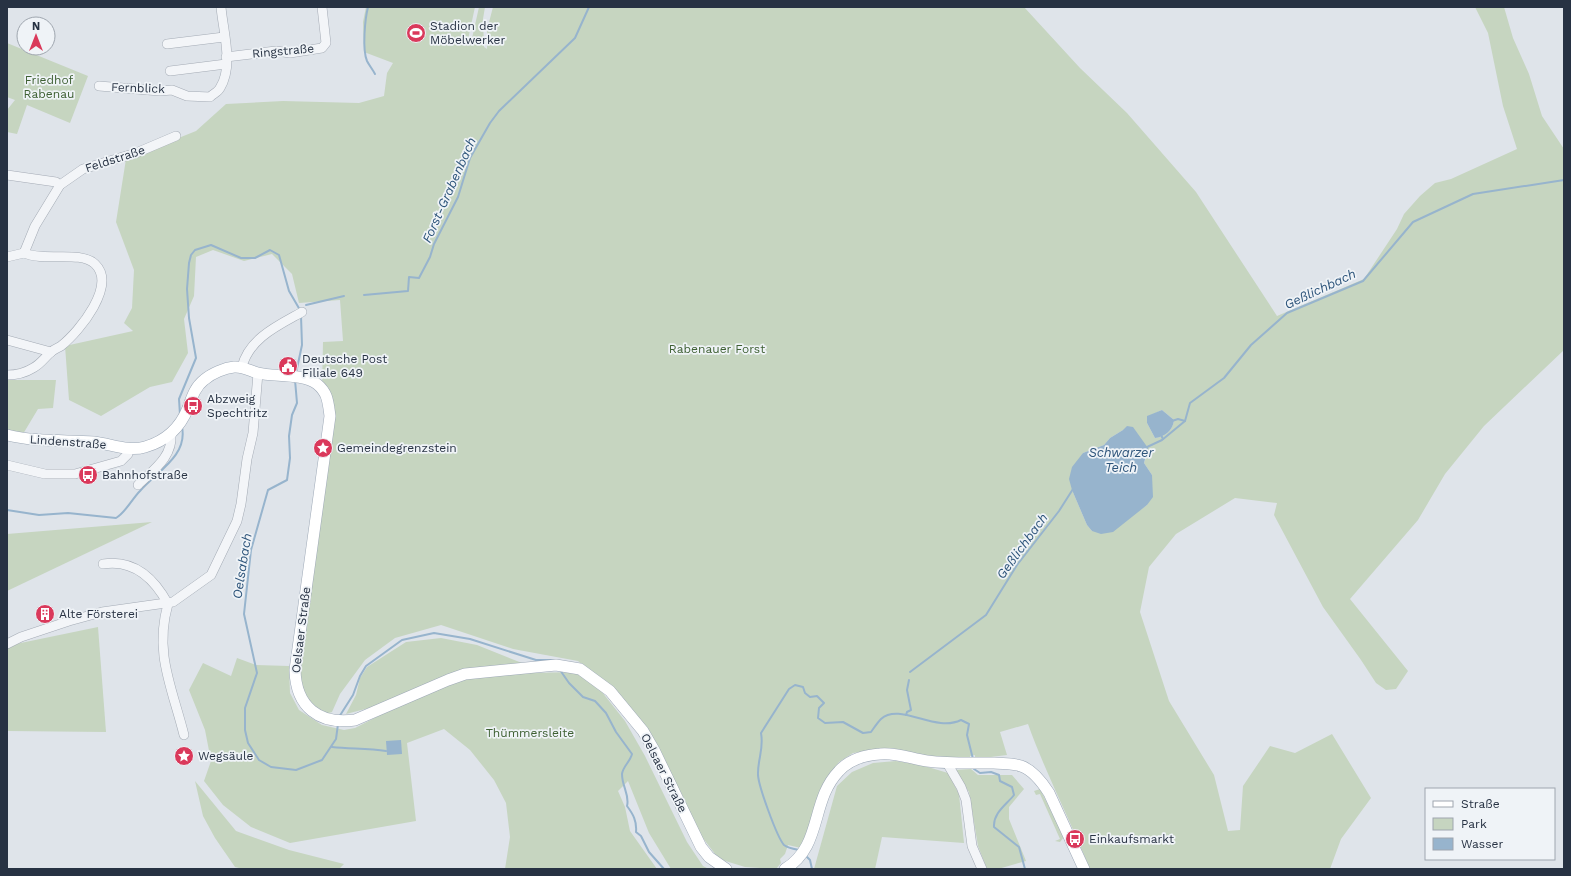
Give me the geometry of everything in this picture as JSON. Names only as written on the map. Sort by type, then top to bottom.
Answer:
[{"type":"main road","name":"Oelsaer Straße","points":[[242,367],[258,373],[296,377],[316,383],[327,396],[330,416],[296,662],[295,680],[302,698],[313,712],[321,717],[338,722],[355,720],[465,674],[560,665],[580,669],[610,691],[643,731],[654,750],[696,838],[709,857],[726,869]]},
{"type":"main road","points":[[129,448],[144,448],[172,434],[181,420],[196,387],[205,378],[230,368],[242,367]]},
{"type":"main road","name":"Lindenstraße","points":[[7,436],[33,440],[105,444],[129,448]]},
{"type":"main road","points":[[785,869],[803,853],[811,837],[822,798],[831,780],[846,765],[868,755],[881,754],[947,763],[1014,764],[1023,766],[1035,775],[1049,793],[1084,869]]},
{"type":"street","points":[[170,71],[226,60],[221,7]]},
{"type":"street","name":"Ringstraße","points":[[226,60],[276,51],[290,52],[322,48],[326,43],[322,7]]},
{"type":"street","points":[[168,44],[224,37]]},
{"type":"street","name":"Fernblick","points":[[99,86],[160,91],[172,90],[188,96],[200,98],[210,97],[220,89],[226,74],[226,60]]},
{"type":"street","name":"Feldstraße","points":[[24,252],[35,226],[60,184],[83,169],[136,153],[176,136]]},
{"type":"street","points":[[7,175],[56,182],[60,184]]},
{"type":"street","points":[[7,257],[24,252],[34,257],[73,256],[87,259],[94,264],[101,273],[103,282],[101,291],[84,321],[69,339],[51,352],[32,369],[17,375],[7,375]]},
{"type":"street","points":[[242,367],[246,356],[258,341],[272,329],[300,313]]},
{"type":"street","points":[[7,340],[51,352]]},
{"type":"street","points":[[7,644],[21,637],[69,620],[102,612],[168,604],[211,575],[237,521],[246,459],[253,433],[258,373]]},
{"type":"street","points":[[138,485],[167,455],[172,442],[172,434]]},
{"type":"street","points":[[7,465],[45,474],[75,474],[122,461],[128,454],[129,448]]},
{"type":"street","points":[[103,564],[116,562],[129,566],[152,578],[168,604],[164,618],[162,646],[166,674],[184,735]]},
{"type":"street","points":[[947,763],[961,787],[966,800],[972,846],[982,869]]},
{"type":"green space","name":"Rabenauer Forst","points":[[366,7],[475,7],[467,44],[471,43],[479,7],[485,7],[483,19],[484,47],[487,49],[487,30],[493,7],[1024,7],[1080,68],[1127,113],[1196,192],[1277,316],[1364,279],[1397,229],[1404,214],[1420,196],[1435,183],[1451,179],[1517,149],[1503,106],[1488,33],[1475,7],[1504,7],[1513,38],[1529,74],[1542,116],[1564,149],[1564,350],[1484,426],[1445,474],[1418,520],[1350,599],[1408,671],[1396,689],[1386,690],[1376,683],[1323,607],[1274,515],[1277,503],[1235,498],[1176,534],[1149,567],[1140,612],[1169,701],[1214,775],[1228,831],[1240,830],[1243,786],[1270,746],[1295,753],[1332,734],[1371,798],[1341,839],[1330,869],[1090,869],[1042,761],[1028,724],[1000,732],[1007,755],[975,759],[975,755],[970,756],[970,759],[932,758],[892,748],[853,753],[839,762],[824,784],[801,848],[788,845],[785,854],[780,859],[781,863],[776,869],[745,867],[719,859],[695,828],[617,696],[578,661],[513,649],[441,625],[395,638],[365,660],[340,694],[332,712],[326,714],[319,710],[306,696],[298,670],[330,423],[322,389],[323,342],[343,341],[340,300],[299,303],[292,274],[272,254],[244,261],[213,250],[196,257],[194,296],[184,319],[188,353],[172,382],[150,387],[101,416],[69,400],[65,346],[133,331],[124,323],[132,308],[134,270],[116,222],[126,159],[196,131],[226,104],[283,101],[359,103],[384,96],[387,73],[393,63],[364,52],[363,22]],"holes":[[[1162,410],[1174,420],[1168,433],[1155,438],[1147,423],[1147,417]],[[1123,430],[1147,455],[1144,463],[1152,475],[1147,505],[1137,512],[1092,531],[1087,525],[1072,490],[1083,453],[1104,445],[1110,438]]]},
{"type":"green space","name":"Friedhof Rabenau","points":[[7,43],[16,47],[16,56],[39,56],[88,76],[70,123],[27,105],[17,134],[7,132],[7,110],[15,100],[7,97]]},
{"type":"green space","points":[[7,380],[56,380],[53,408],[38,409],[23,434],[7,430]]},
{"type":"green space","points":[[152,522],[7,591],[7,534]]},
{"type":"green space","points":[[98,627],[106,732],[7,731],[7,648],[11,645]]},
{"type":"green space","points":[[441,638],[477,645],[522,663],[467,670],[373,707],[346,714],[356,695],[360,678],[367,667],[406,642]]},
{"type":"green space","name":"Thümmersleite","points":[[237,658],[256,665],[289,666],[290,693],[299,710],[322,725],[344,730],[355,728],[392,709],[455,682],[490,674],[575,672],[602,692],[625,721],[645,756],[687,842],[703,866],[709,869],[671,869],[649,833],[628,781],[618,791],[625,807],[630,831],[657,869],[505,869],[510,837],[506,803],[494,780],[470,750],[444,729],[407,743],[416,821],[290,843],[251,827],[223,805],[204,781],[211,761],[205,730],[189,690],[203,663],[231,676]]},
{"type":"green space","points":[[896,761],[921,765],[948,773],[959,794],[964,843],[882,837],[875,869],[814,869],[837,786],[852,772],[873,763]]},
{"type":"green space","points":[[971,769],[978,775],[1012,775],[1024,789],[1009,807],[1009,819],[1026,861],[998,869],[987,869],[978,846],[969,792],[954,770]]},
{"type":"green space","points":[[195,781],[236,831],[289,850],[344,864],[339,869],[243,869],[235,867],[215,838],[203,816]]},
{"type":"green space","points":[[1040,789],[1064,837],[1060,842],[1055,841],[1060,839],[1040,794],[1036,795],[1034,791]]},
{"type":"water","points":[[1162,410],[1174,420],[1173,424],[1168,433],[1155,438],[1147,423],[1147,416]]},
{"type":"water","name":"Schwarzer Teich","points":[[1127,426],[1133,427],[1148,448],[1144,463],[1152,475],[1153,497],[1147,505],[1113,532],[1101,534],[1092,531],[1087,525],[1072,490],[1069,479],[1072,467],[1083,453],[1104,445],[1110,438]]},
{"type":"water","points":[[401,740],[402,754],[387,755],[386,741]]},
{"type":"waterway","points":[[368,7],[364,42],[365,56],[375,74]]},
{"type":"waterway","name":"Forst-Grabenbach","points":[[364,295],[408,291],[409,277],[419,278],[430,257],[434,244],[458,197],[470,158],[490,123],[499,111],[575,38],[589,7]]},
{"type":"waterway","name":"Geßlichbach","points":[[1172,421],[1178,419],[1185,421],[1190,403],[1224,378],[1251,345],[1287,313],[1363,281],[1413,222],[1473,194],[1564,180]]},
{"type":"waterway","name":"Oelsabach","points":[[180,415],[179,399],[196,358],[189,318],[187,289],[189,263],[191,255],[195,250],[211,245],[241,258],[255,258],[270,250],[279,255],[289,291],[300,310]]},
{"type":"waterway","name":"Forst-Grabenbach","points":[[306,305],[344,296]]},
{"type":"waterway","name":"Oelsabach","points":[[296,373],[302,345],[301,316]]},
{"type":"waterway","name":"Oelsabach","points":[[295,380],[297,403],[292,415],[289,436],[290,458],[287,480],[268,490],[251,550],[244,614],[257,673],[245,708],[245,730],[248,743],[259,760],[271,767],[296,770],[322,760],[336,739],[338,724]]},
{"type":"waterway","points":[[1145,448],[1162,440],[1185,421]]},
{"type":"waterway","name":"Oelsabach","points":[[7,510],[39,515],[68,513],[116,518],[123,512],[140,491],[176,455],[183,437],[182,427]]},
{"type":"waterway","name":"Geßlichbach","points":[[1161,435],[1163,439]]},
{"type":"waterway","name":"Geßlichbach","points":[[910,672],[986,615],[1017,565],[1059,511],[1073,489]]},
{"type":"waterway","name":"Oelsabach","points":[[339,717],[353,695],[360,676],[366,666],[402,640],[434,633],[470,639],[536,660],[554,660]]},
{"type":"waterway","name":"Oelsabach","points":[[560,670],[569,683],[583,697],[595,701],[606,713],[616,732],[632,754],[622,774],[628,802],[627,806],[634,818],[636,832],[641,836],[649,852],[664,869]]},
{"type":"waterway","points":[[906,715],[907,712],[911,710],[907,690],[909,680]]},
{"type":"waterway","name":"Oelsabach","points":[[799,850],[784,845],[781,840],[772,821],[764,798],[758,773],[762,744],[761,733],[789,689],[795,685],[803,687],[805,693],[810,697],[817,696],[824,703],[819,708],[818,718],[825,723],[843,722],[863,733],[871,732],[881,719],[889,715],[908,715],[940,723],[951,723],[961,720],[969,724],[967,735],[973,759]]},
{"type":"waterway","points":[[332,747],[386,751]]},
{"type":"waterway","name":"Oelsabach","points":[[974,769],[980,773],[991,772],[999,775],[1000,781],[1012,787],[1014,795],[998,813],[994,822],[994,827],[1019,847],[1025,869]]},
{"type":"waterway","name":"Oelsabach","points":[[807,857],[810,860],[812,869]]},
{"type":"place","name":"Stadion der Möbelwerker","points":[[416,33]]},
{"type":"place","name":"Deutsche Post Filiale 649","points":[[288,366]]},
{"type":"place","name":"Abzweig Spechtritz","points":[[193,406]]},
{"type":"place","name":"Gemeindegrenzstein","points":[[323,448]]},
{"type":"place","name":"Bahnhofstraße","points":[[88,475]]},
{"type":"place","name":"Alte Försterei","points":[[45,614]]},
{"type":"place","name":"Wegsäule","points":[[184,756]]},
{"type":"place","name":"Einkaufsmarkt","points":[[1075,839]]}]
